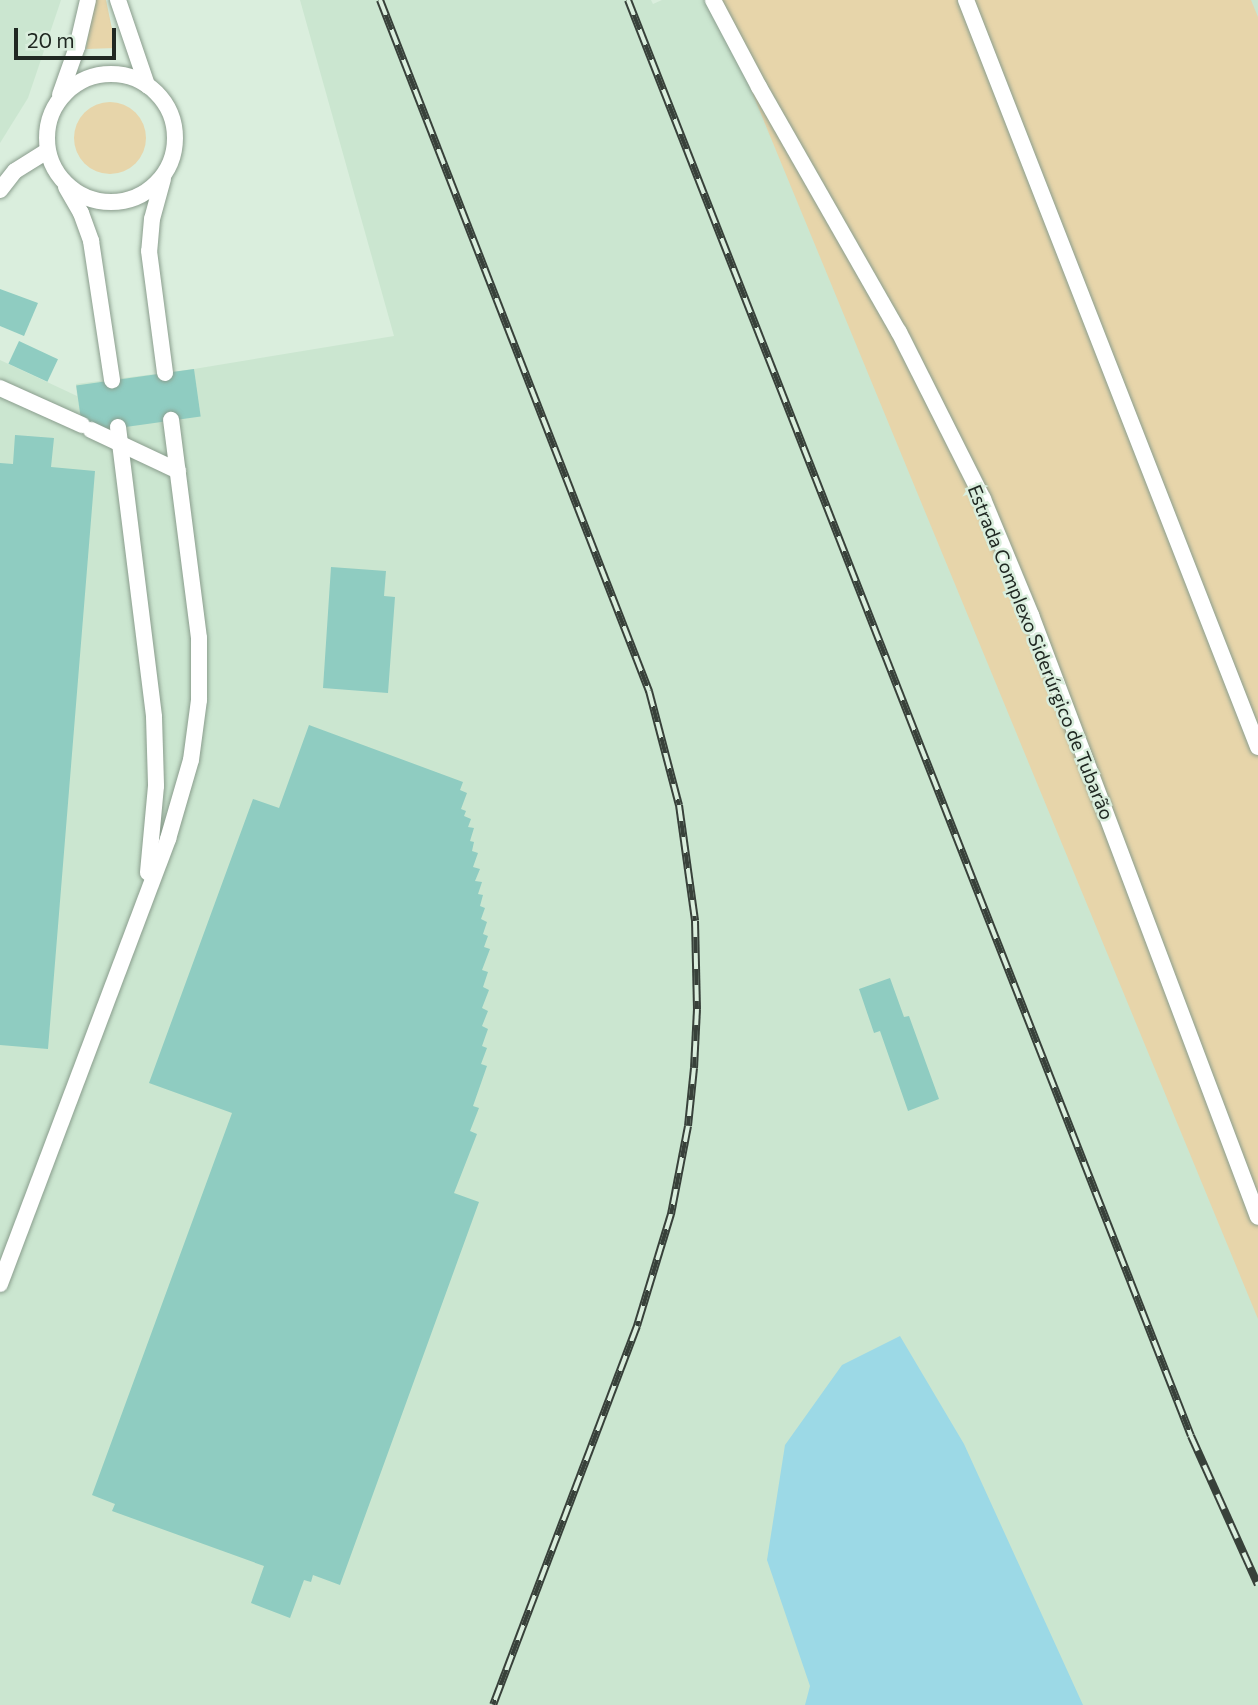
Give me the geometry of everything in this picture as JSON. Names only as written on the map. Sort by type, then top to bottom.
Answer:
[{"type":"lane","points":[[88,0],[70,70],[47,126],[47,151],[57,174],[77,206],[91,241],[111,380]]},
{"type":"lane","points":[[118,0],[146,85]]},
{"type":"lane","name":"Estrada Complexo Siderúrgico de Tubarão","points":[[713,0],[759,87],[899,332],[983,499],[1031,615],[1258,1217]]},
{"type":"lane","points":[[966,0],[1258,747]]},
{"type":"lane","points":[[51,114],[65,93],[98,75],[123,75],[146,85],[164,102],[174,125],[174,151],[164,174],[152,219],[149,251],[165,373]]},
{"type":"lane","points":[[0,190],[15,171],[47,151]]},
{"type":"lane","points":[[57,174],[86,197],[110,202],[135,197],[164,174]]},
{"type":"lane","points":[[0,388],[87,428],[119,435],[178,471]]},
{"type":"lane","points":[[0,1284],[181,800],[191,760],[198,699],[198,638],[172,420]]},
{"type":"lane","points":[[119,435],[155,717],[155,809],[144,899]]},
{"type":"shaded area","points":[[0,0],[61,0],[28,98],[0,143]]},
{"type":"shaded area","points":[[94,0],[106,0],[116,48],[86,49]]},
{"type":"shaded area","points":[[300,0],[651,0],[653,4],[662,0],[1258,0],[1258,1705],[0,1705],[0,360],[77,396],[76,384],[194,369],[394,336]]},
{"type":"shaded area","points":[[714,0],[1251,0],[1258,17],[1258,1319]]},
{"type":"shaded area","points":[[110,102],[130,108],[140,118],[146,138],[140,158],[130,168],[110,174],[90,168],[80,158],[74,138],[80,118],[90,108]]},
{"type":"water","points":[[900,1336],[964,1444],[1083,1705],[805,1705],[810,1686],[767,1560],[785,1445],[842,1365]]},
{"type":"building","points":[[0,289],[38,303],[24,336],[0,326]]},
{"type":"building","points":[[19,341],[58,359],[47,382],[8,364]]},
{"type":"building","points":[[194,369],[201,417],[83,433],[76,386]]},
{"type":"building","points":[[15,435],[54,438],[51,467],[95,471],[48,1049],[0,1045],[0,463],[13,464]]},
{"type":"building","points":[[331,567],[386,571],[384,596],[395,597],[388,693],[323,688]]},
{"type":"building","points":[[309,725],[463,782],[460,790],[467,793],[461,809],[466,811],[464,816],[471,819],[468,827],[474,828],[470,841],[474,842],[472,851],[478,853],[473,867],[480,869],[475,881],[482,882],[478,894],[483,895],[480,906],[485,908],[481,919],[487,922],[483,934],[488,936],[484,947],[490,949],[482,970],[488,972],[483,987],[489,990],[482,1008],[488,1011],[482,1026],[488,1029],[482,1046],[487,1048],[481,1064],[487,1066],[473,1106],[479,1108],[470,1131],[477,1134],[454,1193],[479,1202],[340,1585],[313,1575],[311,1582],[304,1580],[290,1618],[251,1603],[264,1566],[112,1511],[115,1504],[92,1495],[232,1113],[149,1083],[253,799],[279,808]]},
{"type":"building","points":[[890,978],[904,1017],[909,1016],[939,1099],[908,1111],[880,1031],[874,1033],[859,989]]},
{"type":"railway","points":[[380,0],[649,691],[679,805],[695,921],[697,1009],[694,1068],[688,1126],[671,1214],[637,1326],[493,1705]]},
{"type":"railway","points":[[628,0],[1191,1436],[1258,1585]]}]
